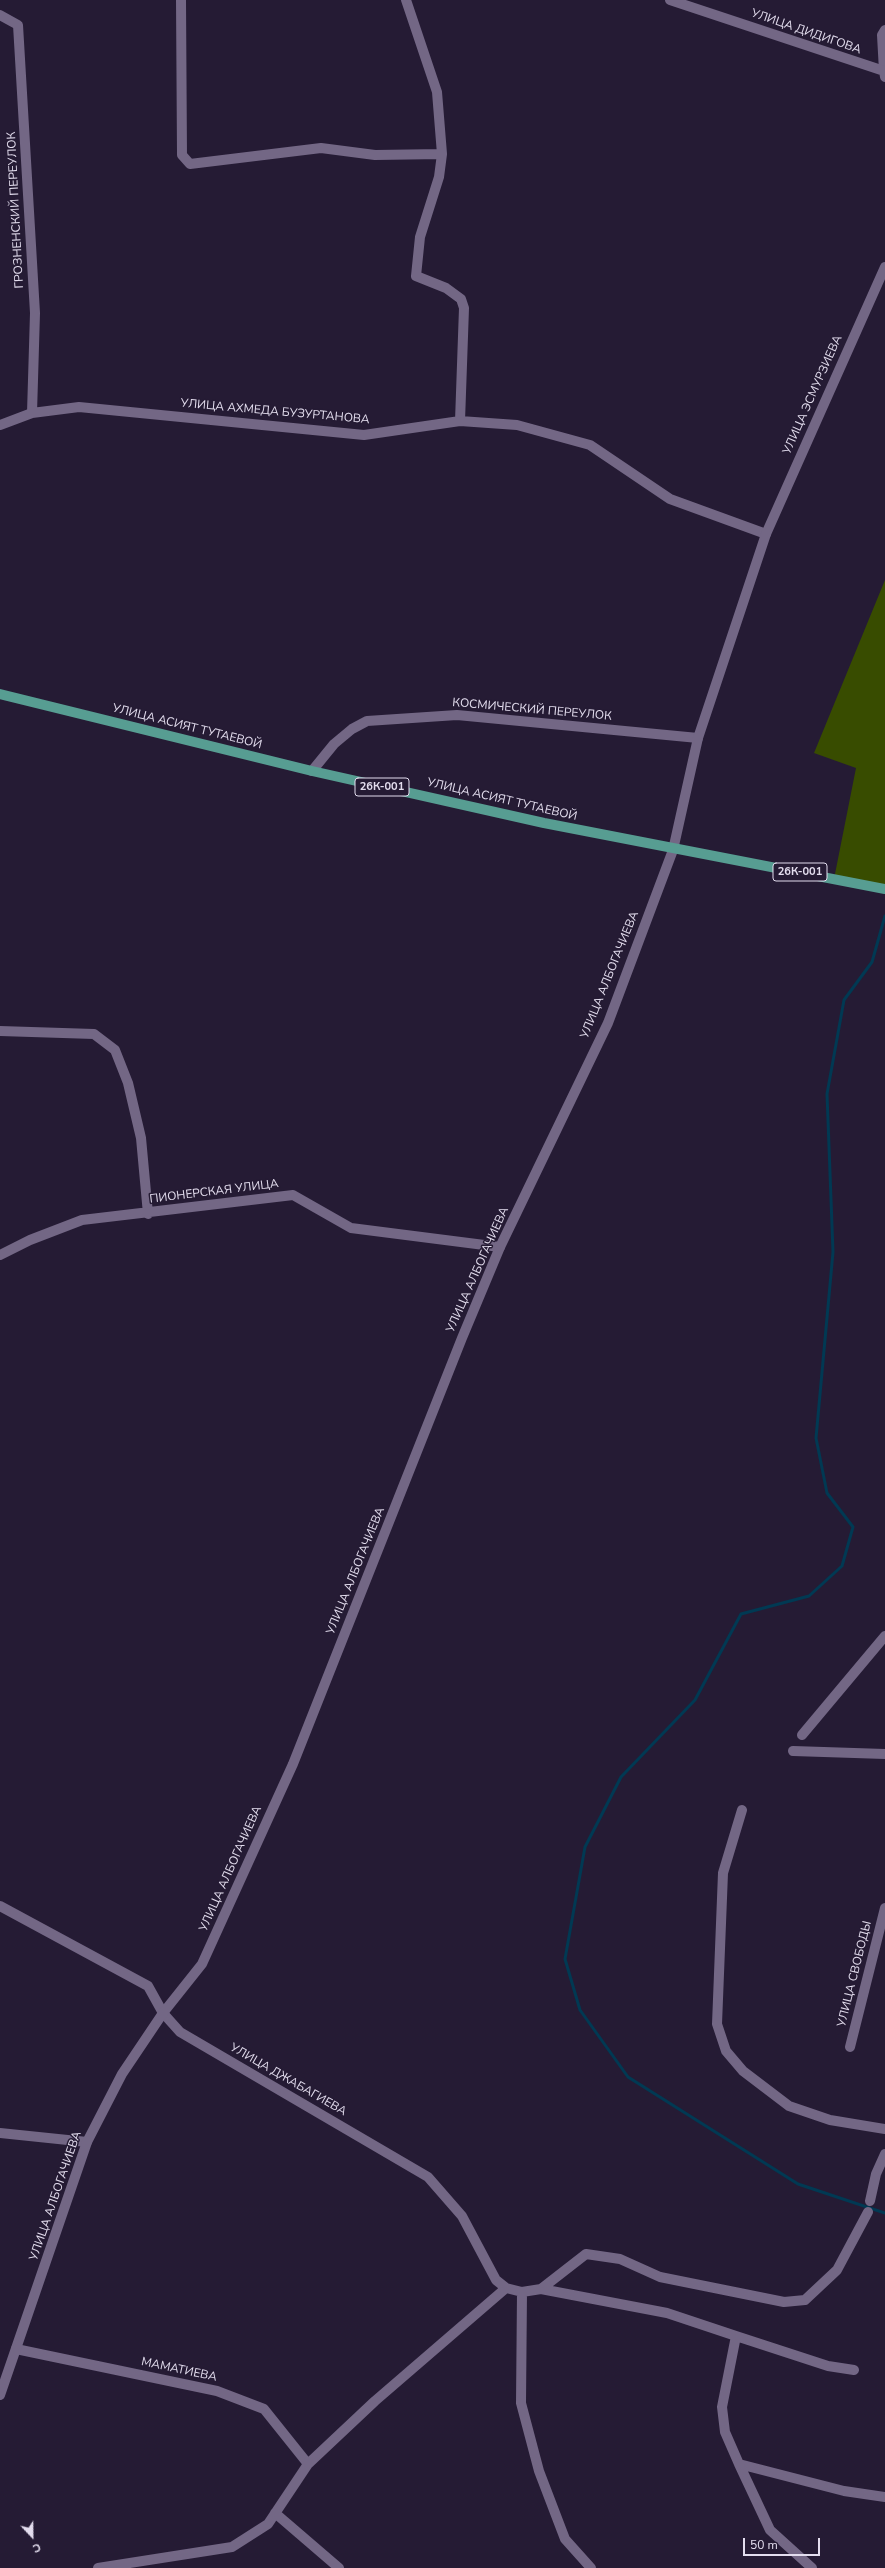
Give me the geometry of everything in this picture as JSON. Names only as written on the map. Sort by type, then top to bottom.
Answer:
[{"type":"main road","name":"УЛИЦА АСИЯТ ТУТАЕВОЙ","points":[[0,694],[312,771],[673,850],[882,888]]},
{"type":"street","points":[[181,0],[182,155],[190,164],[321,148],[375,155],[442,154]]},
{"type":"street","points":[[406,0],[437,92],[442,154],[439,177],[420,237],[416,276],[446,288],[461,298],[464,313],[460,421]]},
{"type":"street","name":"УЛИЦА ДИДИГОВА","points":[[670,0],[884,74]]},
{"type":"street","name":"ГРОЗНЕНСКИЙ ПЕРЕУЛОК","points":[[0,15],[18,25],[35,313],[32,413]]},
{"type":"street","points":[[884,74],[882,35],[885,30]]},
{"type":"street","name":"УЛИЦА ЭСМУРЗИЕВА","points":[[698,738],[766,534],[885,267]]},
{"type":"street","name":"УЛИЦА АХМЕДА БУЗУРТАНОВА","points":[[0,425],[32,413],[79,407],[364,435],[460,421],[517,425],[590,445],[670,499],[766,534]]},
{"type":"street","name":"КОСМИЧЕСКИЙ ПЕРЕУЛОК","points":[[312,771],[334,744],[368,722],[457,715],[698,738]]},
{"type":"street","name":"УЛИЦА АЛБОГАЧИЕВА","points":[[0,2395],[87,2142],[122,2074],[163,2013],[202,1964],[293,1764],[459,1345],[500,1247],[608,1022],[673,850],[698,738]]},
{"type":"street","points":[[0,1031],[94,1034],[115,1050],[128,1083],[141,1138],[148,1214]]},
{"type":"street","name":"ПИОНЕРСКАЯ УЛИЦА","points":[[0,1255],[30,1240],[82,1220],[148,1214],[293,1195],[351,1228],[500,1247]]},
{"type":"street","points":[[802,1735],[885,1636]]},
{"type":"street","points":[[793,1751],[885,1754]]},
{"type":"street","points":[[742,1810],[723,1873],[717,2024],[726,2051],[742,2072],[789,2106],[830,2120],[885,2129]]},
{"type":"street","name":"УЛИЦА ДЖАБАГИЕВА","points":[[0,1906],[148,1986],[163,2013],[180,2032],[428,2177],[462,2216],[496,2280],[506,2288]]},
{"type":"street","name":"УЛИЦА СВОБОДЫ","points":[[850,2047],[885,1908]]},
{"type":"street","points":[[0,2133],[87,2142]]},
{"type":"street","points":[[870,2200],[876,2174],[885,2154]]},
{"type":"street","points":[[541,2289],[586,2254],[620,2259],[660,2276],[784,2302],[805,2300],[837,2270],[868,2212]]},
{"type":"street","points":[[102,2568],[232,2547],[268,2524],[308,2464],[374,2401],[506,2288],[522,2292],[541,2289],[667,2313],[828,2366],[854,2370]]},
{"type":"street","points":[[522,2292],[521,2403],[539,2471],[565,2540],[591,2568]]},
{"type":"street","points":[[736,2336],[722,2407],[725,2432],[770,2530],[812,2568]]},
{"type":"street","name":"МАМАТИЕВА","points":[[16,2349],[216,2391],[264,2409],[308,2464]]},
{"type":"street","points":[[739,2464],[844,2491],[885,2497]]},
{"type":"street","points":[[275,2513],[339,2568]]},
{"type":"green space","points":[[885,580],[885,889],[834,879],[856,768],[814,753]]},
{"type":"waterway","points":[[885,916],[872,962],[844,1000],[827,1094],[833,1252],[816,1438],[827,1493],[853,1527],[842,1566],[809,1596],[741,1614],[695,1700],[621,1777],[585,1847],[565,1959],[580,2010],[628,2077],[798,2184],[885,2213]]}]
